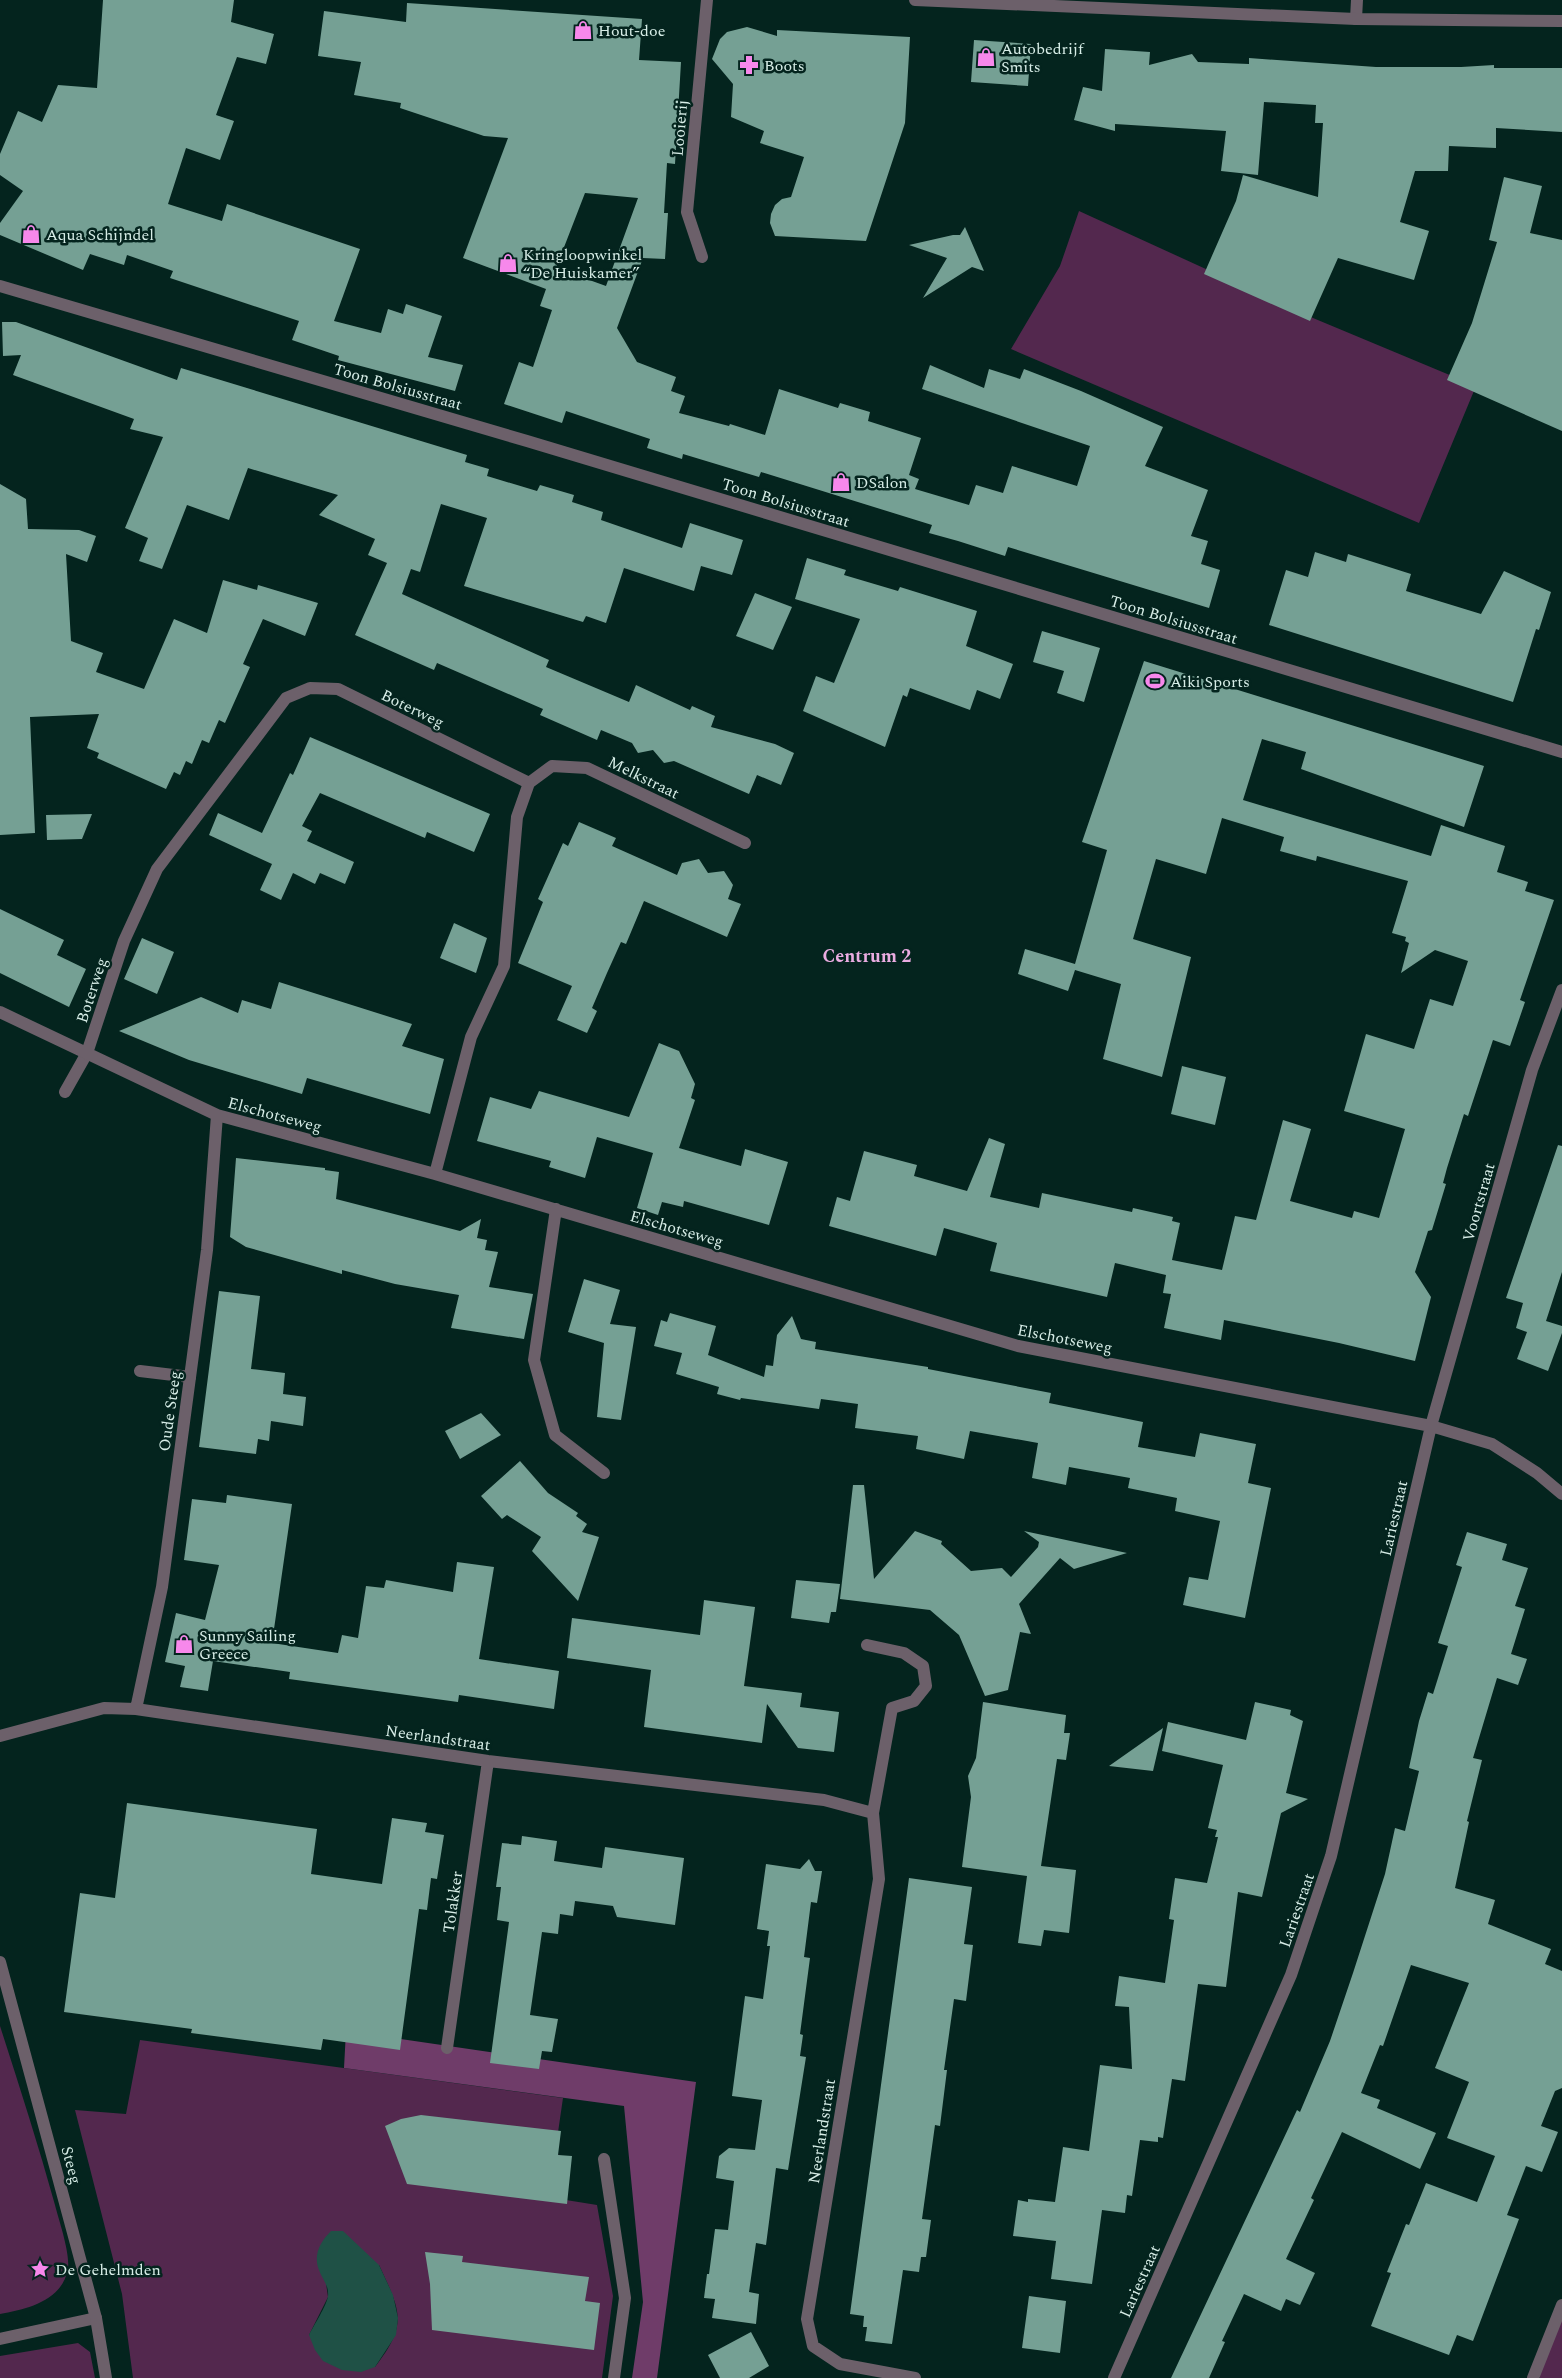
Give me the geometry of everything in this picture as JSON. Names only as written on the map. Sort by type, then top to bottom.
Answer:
[{"type":"street","name":"Looierij","points":[[702,257],[688,212],[706,0]]},
{"type":"street","points":[[915,0],[1356,19],[1562,21]]},
{"type":"street","points":[[1356,19],[1357,0]]},
{"type":"street","name":"Toon Bolsiusstraat","points":[[0,286],[546,447],[1562,752]]},
{"type":"street","name":"Boterweg","points":[[65,1092],[87,1053],[124,940],[157,869],[286,698],[310,688],[338,689],[528,783]]},
{"type":"street","name":"Melkstraat","points":[[528,783],[552,766],[587,768],[744,844]]},
{"type":"street","points":[[435,1174],[471,1037],[504,966],[517,817],[528,783]]},
{"type":"street","name":"Voortstraat","points":[[1431,1426],[1532,1070],[1562,990]]},
{"type":"street","name":"Elschotseweg","points":[[0,1012],[218,1115],[435,1174],[1018,1346],[1431,1426],[1492,1444],[1562,1494]]},
{"type":"street","name":"Oude Steeg","points":[[136,1710],[162,1587],[207,1250],[218,1115]]},
{"type":"street","points":[[556,1209],[534,1360],[555,1436],[604,1473]]},
{"type":"street","points":[[140,1371],[190,1377]]},
{"type":"street","name":"Lariestraat","points":[[1114,2378],[1292,1975],[1332,1856],[1431,1426]]},
{"type":"street","name":"Neerlandstraat","points":[[867,1645],[904,1653],[923,1666],[926,1686],[914,1701],[892,1708],[873,1813],[879,1879],[806,2319],[814,2346],[840,2364],[915,2378]]},
{"type":"street","name":"Neerlandstraat","points":[[0,1736],[104,1708],[136,1710],[488,1761],[824,1800],[873,1813]]},
{"type":"street","name":"Tolakker","points":[[447,2048],[488,1761]]},
{"type":"street","name":"Steeg","points":[[0,1962],[96,2318],[106,2378]]},
{"type":"street","points":[[604,2159],[625,2298],[614,2378]]},
{"type":"street","points":[[1533,2378],[1562,2305]]},
{"type":"street","points":[[0,2339],[96,2318]]},
{"type":"shaded area","points":[[1079,211],[1313,318],[1476,386],[1419,523],[1011,349],[1060,266]]},
{"type":"shaded area","points":[[0,2026],[49,2182],[64,2236],[68,2268],[65,2279],[51,2296],[32,2306],[0,2314]]},
{"type":"shaded area","points":[[346,2031],[696,2082],[657,2378],[632,2378],[643,2302],[624,2106],[344,2068]]},
{"type":"shaded area","points":[[140,2040],[563,2098],[555,2153],[571,2161],[566,2200],[597,2205],[613,2296],[602,2378],[133,2378],[122,2294],[75,2110],[126,2114]],"holes":[[[379,2265],[392,2295],[398,2318],[393,2340],[375,2367],[309,2335],[328,2297],[326,2283]]]},
{"type":"shaded area","points":[[331,2231],[343,2231],[379,2265],[393,2295],[398,2318],[396,2335],[375,2367],[361,2372],[342,2370],[323,2361],[315,2350],[309,2335],[323,2310],[328,2296],[325,2282],[317,2264],[317,2254],[321,2244]]},
{"type":"shaded area","points":[[1562,2309],[1562,2378],[1540,2378],[1539,2375]]},
{"type":"shaded area","points":[[78,2343],[90,2352],[95,2378],[0,2378],[0,2356]]},
{"type":"building","points":[[103,0],[234,0],[231,22],[274,34],[266,64],[237,57],[216,115],[234,121],[220,160],[186,148],[168,204],[222,221],[227,204],[360,249],[334,321],[381,333],[388,309],[403,314],[406,304],[442,316],[428,357],[463,365],[455,391],[338,360],[339,356],[292,340],[299,321],[170,278],[173,271],[127,255],[124,265],[90,254],[83,270],[0,235],[0,223],[23,191],[0,175],[0,154],[18,111],[42,122],[58,85],[97,88]]},
{"type":"building","points":[[407,3],[642,19],[639,60],[681,62],[675,164],[667,163],[664,213],[668,213],[665,259],[643,258],[617,328],[637,362],[676,377],[671,391],[685,396],[679,413],[729,426],[730,424],[765,435],[779,389],[838,408],[840,403],[870,412],[868,421],[921,438],[909,475],[919,479],[915,489],[969,505],[976,485],[1003,493],[1012,466],[1077,486],[1090,446],[922,389],[930,365],[984,388],[989,369],[1020,379],[1024,369],[1081,391],[1163,427],[1145,466],[1208,490],[1191,536],[1208,541],[1201,564],[1220,570],[1209,608],[1008,547],[1005,556],[929,533],[932,525],[761,472],[759,477],[683,454],[682,459],[647,448],[650,439],[566,411],[562,423],[504,404],[519,362],[533,367],[552,310],[540,306],[546,289],[463,258],[508,138],[484,136],[400,108],[401,103],[354,95],[361,62],[318,56],[324,11],[406,22]],"holes":[[[585,193],[638,198],[606,286],[556,268]]]},
{"type":"building","points":[[747,27],[777,36],[777,30],[910,37],[905,123],[866,241],[775,236],[770,223],[771,214],[775,205],[782,199],[791,197],[804,157],[760,143],[764,131],[731,117],[733,84],[712,59],[720,39],[727,32]]},
{"type":"building","points":[[974,40],[1031,44],[1028,86],[971,82]]},
{"type":"building","points":[[1105,49],[1150,52],[1149,65],[1192,54],[1198,62],[1249,64],[1249,58],[1376,67],[1494,65],[1494,68],[1562,68],[1562,132],[1496,128],[1496,148],[1449,146],[1448,171],[1415,171],[1400,222],[1429,231],[1414,280],[1338,258],[1310,321],[1204,274],[1236,201],[1243,175],[1318,197],[1323,123],[1315,123],[1316,105],[1264,102],[1258,175],[1221,171],[1226,131],[1115,124],[1115,131],[1074,120],[1083,87],[1102,91]]},
{"type":"building","points":[[1504,177],[1542,186],[1530,233],[1562,240],[1562,431],[1447,380],[1472,323],[1497,242],[1489,240]]},
{"type":"building","points":[[965,227],[984,271],[972,267],[923,298],[947,258],[909,245],[960,235]]},
{"type":"building","points":[[2,322],[16,322],[177,380],[181,368],[467,455],[465,462],[489,469],[487,476],[537,491],[540,485],[574,495],[572,502],[603,512],[601,520],[682,548],[690,523],[743,540],[732,575],[701,566],[694,591],[624,568],[606,623],[586,616],[583,622],[464,586],[487,518],[441,504],[420,572],[411,569],[402,594],[549,660],[546,667],[629,702],[636,685],[690,710],[692,706],[715,716],[711,727],[775,744],[794,753],[781,785],[757,775],[749,794],[674,761],[664,763],[653,750],[638,753],[632,743],[601,730],[597,740],[540,715],[543,709],[437,663],[434,670],[355,635],[387,563],[368,555],[375,539],[319,515],[338,495],[248,468],[229,520],[187,505],[162,569],[139,561],[148,538],[125,528],[163,437],[130,429],[134,419],[13,375],[21,355],[3,356]]},
{"type":"building","points":[[0,484],[26,499],[28,529],[79,530],[96,536],[87,562],[66,554],[71,641],[103,653],[96,672],[144,689],[174,619],[207,633],[223,580],[257,590],[258,585],[318,603],[305,636],[263,619],[243,664],[250,667],[225,723],[219,720],[209,743],[202,740],[192,764],[186,761],[180,775],[174,772],[166,789],[97,758],[99,753],[87,748],[99,714],[30,717],[35,833],[0,835]]},
{"type":"building","points":[[1315,552],[1346,562],[1348,554],[1411,574],[1406,591],[1481,614],[1504,571],[1551,592],[1539,630],[1536,629],[1513,702],[1269,625],[1286,570],[1308,577]]},
{"type":"building","points":[[807,558],[846,570],[844,575],[898,591],[900,587],[977,611],[966,646],[1013,664],[1000,699],[977,690],[970,710],[910,688],[907,697],[903,695],[885,747],[803,711],[816,676],[834,683],[860,619],[795,599]]},
{"type":"building","points":[[755,593],[792,607],[773,650],[736,636]]},
{"type":"building","points":[[1042,631],[1100,648],[1084,702],[1057,693],[1064,671],[1033,662]]},
{"type":"building","points":[[1144,661],[1484,766],[1464,827],[1301,769],[1306,752],[1262,739],[1243,800],[1431,856],[1441,825],[1505,846],[1497,872],[1528,882],[1525,891],[1554,900],[1520,1000],[1525,1002],[1510,1046],[1493,1040],[1468,1116],[1464,1114],[1447,1168],[1443,1183],[1446,1184],[1432,1230],[1428,1231],[1415,1272],[1431,1297],[1415,1361],[1339,1343],[1224,1320],[1221,1340],[1164,1328],[1171,1294],[1163,1293],[1166,1275],[1115,1263],[1107,1297],[990,1271],[997,1243],[944,1228],[936,1256],[829,1226],[837,1197],[850,1201],[864,1151],[917,1165],[914,1176],[967,1191],[989,1138],[1005,1144],[990,1197],[1039,1208],[1042,1193],[1132,1212],[1133,1208],[1173,1217],[1172,1221],[1180,1223],[1172,1260],[1222,1270],[1235,1216],[1256,1220],[1283,1120],[1311,1129],[1290,1201],[1352,1218],[1354,1211],[1379,1218],[1405,1129],[1344,1111],[1366,1034],[1414,1049],[1430,999],[1453,1006],[1468,961],[1435,950],[1401,973],[1409,943],[1405,941],[1406,937],[1392,933],[1408,881],[1317,856],[1316,861],[1280,851],[1284,837],[1222,818],[1206,874],[1156,859],[1133,939],[1191,957],[1162,1077],[1103,1059],[1121,984],[1075,970],[1068,991],[1018,974],[1025,949],[1075,964],[1107,850],[1082,842]]},
{"type":"building","points":[[310,737],[490,814],[474,852],[427,832],[425,838],[320,793],[302,826],[312,831],[307,841],[354,862],[345,884],[320,873],[315,884],[293,873],[281,900],[260,890],[272,864],[209,835],[218,813],[262,833],[290,773],[293,775]]},
{"type":"building","points":[[92,814],[82,839],[47,840],[46,815]]},
{"type":"building","points":[[579,822],[616,838],[612,846],[677,875],[682,863],[699,859],[708,873],[724,871],[733,885],[728,899],[741,904],[727,937],[644,901],[626,944],[621,942],[607,973],[592,1008],[597,1011],[587,1033],[557,1020],[572,986],[518,963],[543,902],[538,899],[563,843],[568,846]]},
{"type":"building","points":[[0,909],[64,940],[57,955],[86,969],[69,1007],[0,973]]},
{"type":"building","points":[[454,923],[487,938],[476,973],[440,958]]},
{"type":"building","points":[[142,938],[174,952],[157,994],[124,979]]},
{"type":"building","points":[[279,982],[412,1024],[402,1046],[444,1059],[430,1114],[307,1078],[302,1094],[189,1060],[119,1031],[201,997],[238,1013],[242,1000],[271,1009]]},
{"type":"building","points":[[659,1043],[679,1051],[695,1084],[691,1098],[695,1100],[679,1148],[741,1166],[745,1149],[788,1162],[769,1225],[684,1201],[683,1207],[662,1202],[658,1215],[637,1208],[653,1153],[597,1137],[585,1178],[549,1167],[551,1161],[477,1141],[490,1097],[531,1109],[539,1091],[629,1117]]},
{"type":"building","points":[[1182,1066],[1226,1077],[1215,1125],[1171,1114]]},
{"type":"building","points":[[1558,1145],[1562,1146],[1562,1272],[1546,1321],[1562,1326],[1562,1333],[1548,1371],[1517,1359],[1527,1332],[1516,1328],[1523,1303],[1506,1298]]},
{"type":"building","points":[[236,1158],[325,1168],[325,1170],[339,1172],[336,1199],[460,1231],[481,1219],[477,1238],[487,1240],[485,1250],[498,1252],[489,1287],[533,1294],[524,1339],[451,1328],[459,1295],[395,1284],[342,1270],[342,1274],[246,1247],[230,1237]]},
{"type":"building","points":[[584,1279],[620,1290],[610,1324],[636,1327],[621,1420],[597,1417],[604,1343],[568,1332]]},
{"type":"building","points":[[219,1291],[260,1296],[251,1369],[285,1373],[283,1394],[306,1397],[303,1426],[271,1421],[269,1441],[258,1439],[256,1454],[199,1447]]},
{"type":"building","points":[[670,1313],[716,1326],[708,1355],[764,1377],[766,1365],[773,1366],[777,1335],[792,1316],[801,1339],[816,1342],[815,1349],[928,1367],[928,1369],[1051,1393],[1049,1403],[1143,1422],[1138,1447],[1195,1457],[1200,1433],[1256,1444],[1248,1483],[1271,1488],[1245,1618],[1183,1605],[1189,1577],[1208,1580],[1220,1521],[1175,1511],[1177,1498],[1128,1488],[1130,1478],[1069,1467],[1066,1485],[1032,1478],[1038,1443],[970,1431],[964,1459],[916,1449],[918,1436],[855,1428],[858,1404],[821,1399],[819,1409],[741,1398],[740,1400],[717,1394],[719,1387],[676,1374],[682,1353],[654,1346],[661,1320],[667,1322]]},
{"type":"building","points":[[481,1413],[501,1435],[460,1459],[445,1431]]},
{"type":"building","points":[[520,1461],[548,1493],[578,1513],[576,1516],[587,1524],[582,1532],[599,1537],[578,1601],[532,1551],[541,1537],[507,1515],[502,1519],[481,1496]]},
{"type":"building","points":[[853,1485],[864,1485],[874,1579],[915,1531],[942,1541],[941,1544],[971,1571],[1002,1568],[1011,1577],[1038,1547],[1039,1542],[1024,1531],[1127,1553],[1074,1569],[1060,1558],[1019,1604],[1031,1634],[1020,1632],[1008,1690],[985,1696],[959,1635],[930,1610],[840,1599]]},
{"type":"building","points":[[227,1495],[292,1504],[272,1643],[338,1653],[342,1635],[358,1638],[366,1586],[384,1588],[386,1580],[453,1592],[457,1562],[494,1567],[479,1659],[559,1671],[554,1709],[459,1695],[458,1702],[289,1679],[290,1672],[213,1661],[208,1691],[180,1687],[185,1666],[165,1662],[176,1613],[205,1620],[219,1565],[184,1560],[192,1499],[226,1503]]},
{"type":"building","points":[[1467,1532],[1507,1544],[1502,1560],[1528,1568],[1515,1606],[1525,1609],[1511,1654],[1527,1659],[1518,1685],[1497,1678],[1473,1758],[1482,1760],[1467,1821],[1469,1822],[1455,1888],[1495,1900],[1488,1924],[1551,1949],[1545,1964],[1562,1971],[1562,2088],[1555,2091],[1541,2126],[1558,2132],[1542,2172],[1526,2166],[1507,2215],[1519,2219],[1473,2341],[1457,2335],[1449,2355],[1371,2326],[1391,2273],[1387,2272],[1406,2224],[1409,2225],[1426,2183],[1477,2202],[1495,2156],[1447,2138],[1469,2082],[1435,2068],[1469,1983],[1411,1965],[1383,2046],[1380,2045],[1361,2093],[1380,2100],[1377,2108],[1436,2133],[1420,2169],[1342,2132],[1311,2198],[1314,2200],[1286,2259],[1315,2273],[1300,2305],[1286,2299],[1281,2311],[1244,2294],[1222,2341],[1225,2342],[1209,2378],[1171,2378],[1297,2110],[1300,2112],[1330,2041],[1353,1973],[1385,1874],[1395,1828],[1405,1831],[1419,1771],[1409,1768],[1419,1721],[1428,1692],[1433,1694],[1448,1646],[1438,1643],[1462,1567],[1456,1565]]},
{"type":"building","points":[[796,1580],[840,1584],[836,1612],[831,1612],[829,1623],[791,1618]]},
{"type":"building","points":[[704,1600],[755,1607],[744,1686],[802,1693],[800,1707],[839,1712],[834,1752],[798,1748],[767,1704],[762,1743],[644,1727],[651,1670],[567,1658],[572,1618],[700,1635]]},
{"type":"building","points":[[983,1702],[1066,1715],[1064,1733],[1070,1733],[1066,1760],[1057,1759],[1041,1866],[1076,1870],[1069,1933],[1044,1930],[1041,1946],[1018,1943],[1027,1876],[962,1867],[971,1797],[968,1776],[976,1758]]},
{"type":"building","points":[[1255,1702],[1291,1710],[1290,1715],[1303,1721],[1286,1793],[1308,1799],[1281,1813],[1262,1897],[1238,1892],[1226,1987],[1198,1984],[1185,2081],[1172,2079],[1163,2138],[1158,2137],[1158,2142],[1140,2140],[1132,2196],[1127,2195],[1125,2213],[1102,2210],[1092,2284],[1051,2279],[1056,2241],[1013,2236],[1018,2200],[1028,2202],[1028,2199],[1055,2202],[1063,2147],[1089,2151],[1100,2065],[1132,2069],[1129,2007],[1115,2006],[1119,1976],[1165,1983],[1174,1920],[1169,1919],[1175,1878],[1207,1883],[1218,1837],[1215,1837],[1217,1830],[1208,1828],[1223,1765],[1162,1751],[1168,1722],[1246,1740]]},
{"type":"building","points":[[1163,1728],[1153,1771],[1109,1766]]},
{"type":"building","points":[[127,1803],[317,1829],[311,1874],[382,1884],[392,1818],[427,1823],[425,1832],[444,1835],[437,1879],[431,1878],[427,1910],[419,1909],[400,2050],[323,2039],[321,2050],[191,2033],[192,2029],[64,2012],[80,1893],[115,1898]]},
{"type":"building","points":[[522,1836],[557,1841],[554,1861],[602,1868],[605,1847],[684,1858],[675,1925],[617,1917],[613,1906],[575,1901],[573,1916],[560,1914],[558,1934],[542,1932],[530,2015],[558,2019],[552,2052],[542,2051],[539,2069],[490,2063],[509,1922],[497,1920],[501,1887],[496,1887],[502,1843],[521,1845]]},
{"type":"building","points":[[809,1859],[815,1871],[822,1871],[817,1903],[811,1902],[804,1957],[810,1958],[800,2034],[803,2035],[800,2056],[806,2057],[788,2170],[776,2168],[766,2245],[756,2243],[749,2292],[759,2294],[756,2324],[712,2318],[715,2299],[704,2298],[707,2274],[709,2274],[715,2229],[728,2230],[734,2181],[716,2178],[719,2156],[729,2148],[755,2150],[762,2100],[732,2096],[745,1996],[763,1999],[770,1946],[767,1946],[769,1931],[757,1929],[766,1864],[800,1869]]},
{"type":"building","points":[[909,1878],[972,1887],[964,1944],[973,1945],[966,2001],[954,1999],[944,2070],[947,2070],[940,2126],[935,2125],[922,2219],[931,2220],[926,2257],[921,2257],[919,2272],[903,2270],[892,2344],[865,2341],[867,2327],[863,2327],[864,2316],[850,2314]]},
{"type":"building","points":[[421,2115],[561,2131],[558,2155],[572,2156],[567,2204],[407,2184],[385,2126],[401,2119]]},
{"type":"building","points":[[425,2252],[463,2256],[462,2262],[589,2277],[585,2301],[600,2303],[594,2350],[432,2330],[430,2284]]},
{"type":"building","points":[[1029,2296],[1066,2301],[1060,2353],[1022,2348]]},
{"type":"building","points":[[751,2332],[769,2366],[749,2378],[720,2378],[708,2355]]},
{"type":"place","name":"Hout-doe","points":[[583,30]]},
{"type":"place","name":"Autobedrijf Smits","points":[[986,57]]},
{"type":"place","name":"Boots","points":[[749,65]]},
{"type":"place","name":"Aqua Schijndel","points":[[31,234]]},
{"type":"place","name":"Kringloopwinkel “De Huiskamer”","points":[[508,263]]},
{"type":"place","name":"DSalon","points":[[841,482]]},
{"type":"place","name":"Aiki Sports","points":[[1155,681]]},
{"type":"place","name":"Sunny Sailing Greece","points":[[184,1644]]},
{"type":"place","name":"De Gehelmden","points":[[40,2269]]},
{"type":"district","name":"Centrum 2","points":[[867,956]]}]
